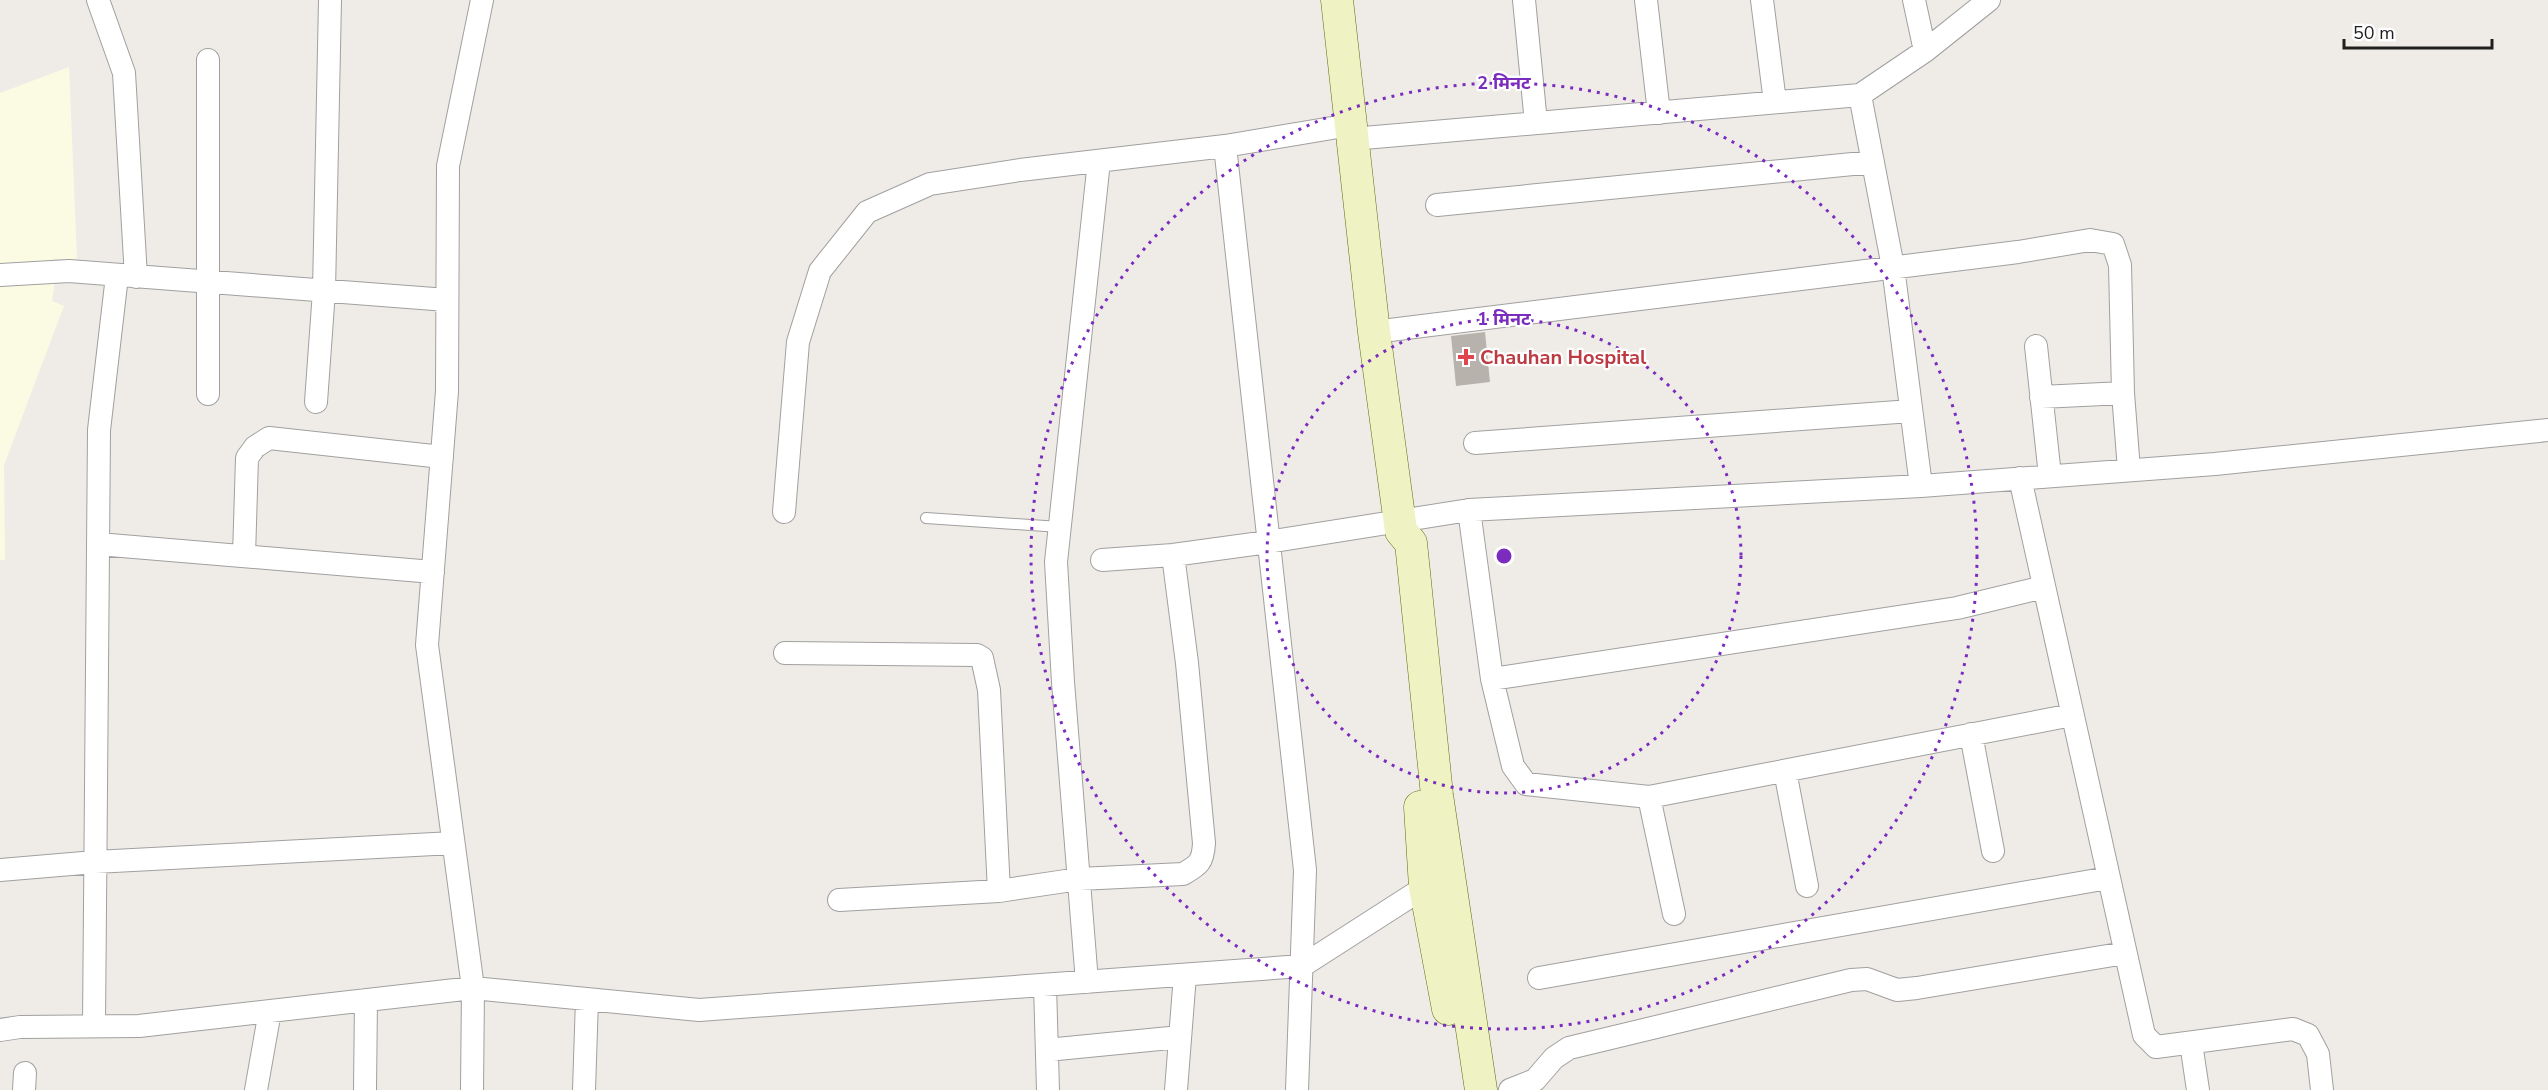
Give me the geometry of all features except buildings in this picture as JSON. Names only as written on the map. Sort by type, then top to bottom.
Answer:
[{"type":"street","points":[[94,1026],[99,430],[126,277],[124,73],[98,0]]},
{"type":"street","points":[[316,402],[324,291],[330,0]]},
{"type":"street","points":[[1337,0],[1374,332],[1401,526],[1411,543],[1437,795],[1481,1090]]},
{"type":"street","points":[[1524,0],[1536,123]]},
{"type":"street","points":[[1646,0],[1659,112]]},
{"type":"street","points":[[1762,0],[1775,102]]},
{"type":"street","points":[[1914,0],[1924,51]]},
{"type":"street","points":[[784,512],[798,342],[820,271],[867,212],[930,184],[1099,161],[1351,132],[1536,123],[1860,95],[1924,51],[1989,0]]},
{"type":"street","points":[[472,1090],[473,988],[427,645],[447,391],[448,166],[474,1]]},
{"type":"street","points":[[208,60],[208,394]]},
{"type":"street","points":[[1860,95],[1893,267],[1921,486]]},
{"type":"street","points":[[1225,146],[1305,870],[1297,1090]]},
{"type":"street","points":[[1087,982],[1056,562],[1099,161]]},
{"type":"street","points":[[1437,205],[1873,162]]},
{"type":"street","points":[[1374,332],[2090,240],[2113,244],[2120,265],[2123,393],[2129,470]]},
{"type":"street","points":[[0,275],[69,271],[447,300]]},
{"type":"street","points":[[2036,346],[2050,476]]},
{"type":"street","points":[[2041,397],[2123,393]]},
{"type":"street","points":[[1475,443],[1911,411]]},
{"type":"street","points":[[1102,560],[1173,555],[1401,526],[1469,510],[1921,486],[2215,464],[2548,430]]},
{"type":"street","points":[[244,556],[248,459],[255,447],[269,438],[442,457]]},
{"type":"street","points":[[2020,478],[2144,1035],[2156,1047],[2293,1029],[2308,1035],[2318,1054],[2322,1090]]},
{"type":"street","points":[[1469,510],[1492,679],[1513,766],[1526,784],[1649,797],[2072,715]]},
{"type":"street","points":[[1401,526],[1394,543],[1420,798],[1425,887],[1463,1090]]},
{"type":"street","points":[[98,544],[433,572]]},
{"type":"street","points":[[839,900],[999,891],[1079,879],[1183,874],[1196,867],[1203,858],[1204,843],[1187,663],[1173,555]]},
{"type":"street","points":[[1492,679],[1957,608],[2044,587]]},
{"type":"street","points":[[785,653],[977,655],[982,658],[989,690],[999,891]]},
{"type":"street","points":[[1971,734],[1993,851]]},
{"type":"street","points":[[1785,771],[1808,886]]},
{"type":"street","points":[[1649,797],[1674,914]]},
{"type":"street","points":[[0,870],[95,862],[453,843]]},
{"type":"street","points":[[1539,978],[2108,878]]},
{"type":"street","points":[[0,1030],[20,1027],[139,1026],[473,988],[699,1010],[1302,966],[1425,887]]},
{"type":"street","points":[[1510,1090],[1535,1080],[1554,1059],[1569,1048],[1851,980],[1867,979],[1898,990],[2125,953]]},
{"type":"street","points":[[1176,1090],[1185,975]]},
{"type":"street","points":[[1046,985],[1048,1090]]},
{"type":"street","points":[[584,1090],[587,999]]},
{"type":"street","points":[[365,1090],[366,1000]]},
{"type":"street","points":[[255,1090],[270,1011]]},
{"type":"street","points":[[1047,1050],[1180,1036]]},
{"type":"street","points":[[2191,1043],[2198,1090]]},
{"type":"lane","points":[[926,518],[1060,527]]},
{"type":"shaded area","points":[[69,67],[77,259],[54,259],[56,272],[52,301],[64,306],[4,465],[5,560],[0,560],[0,93]]},
{"type":"place","name":"Chauhan Hospital","points":[[1466,357]]}]
